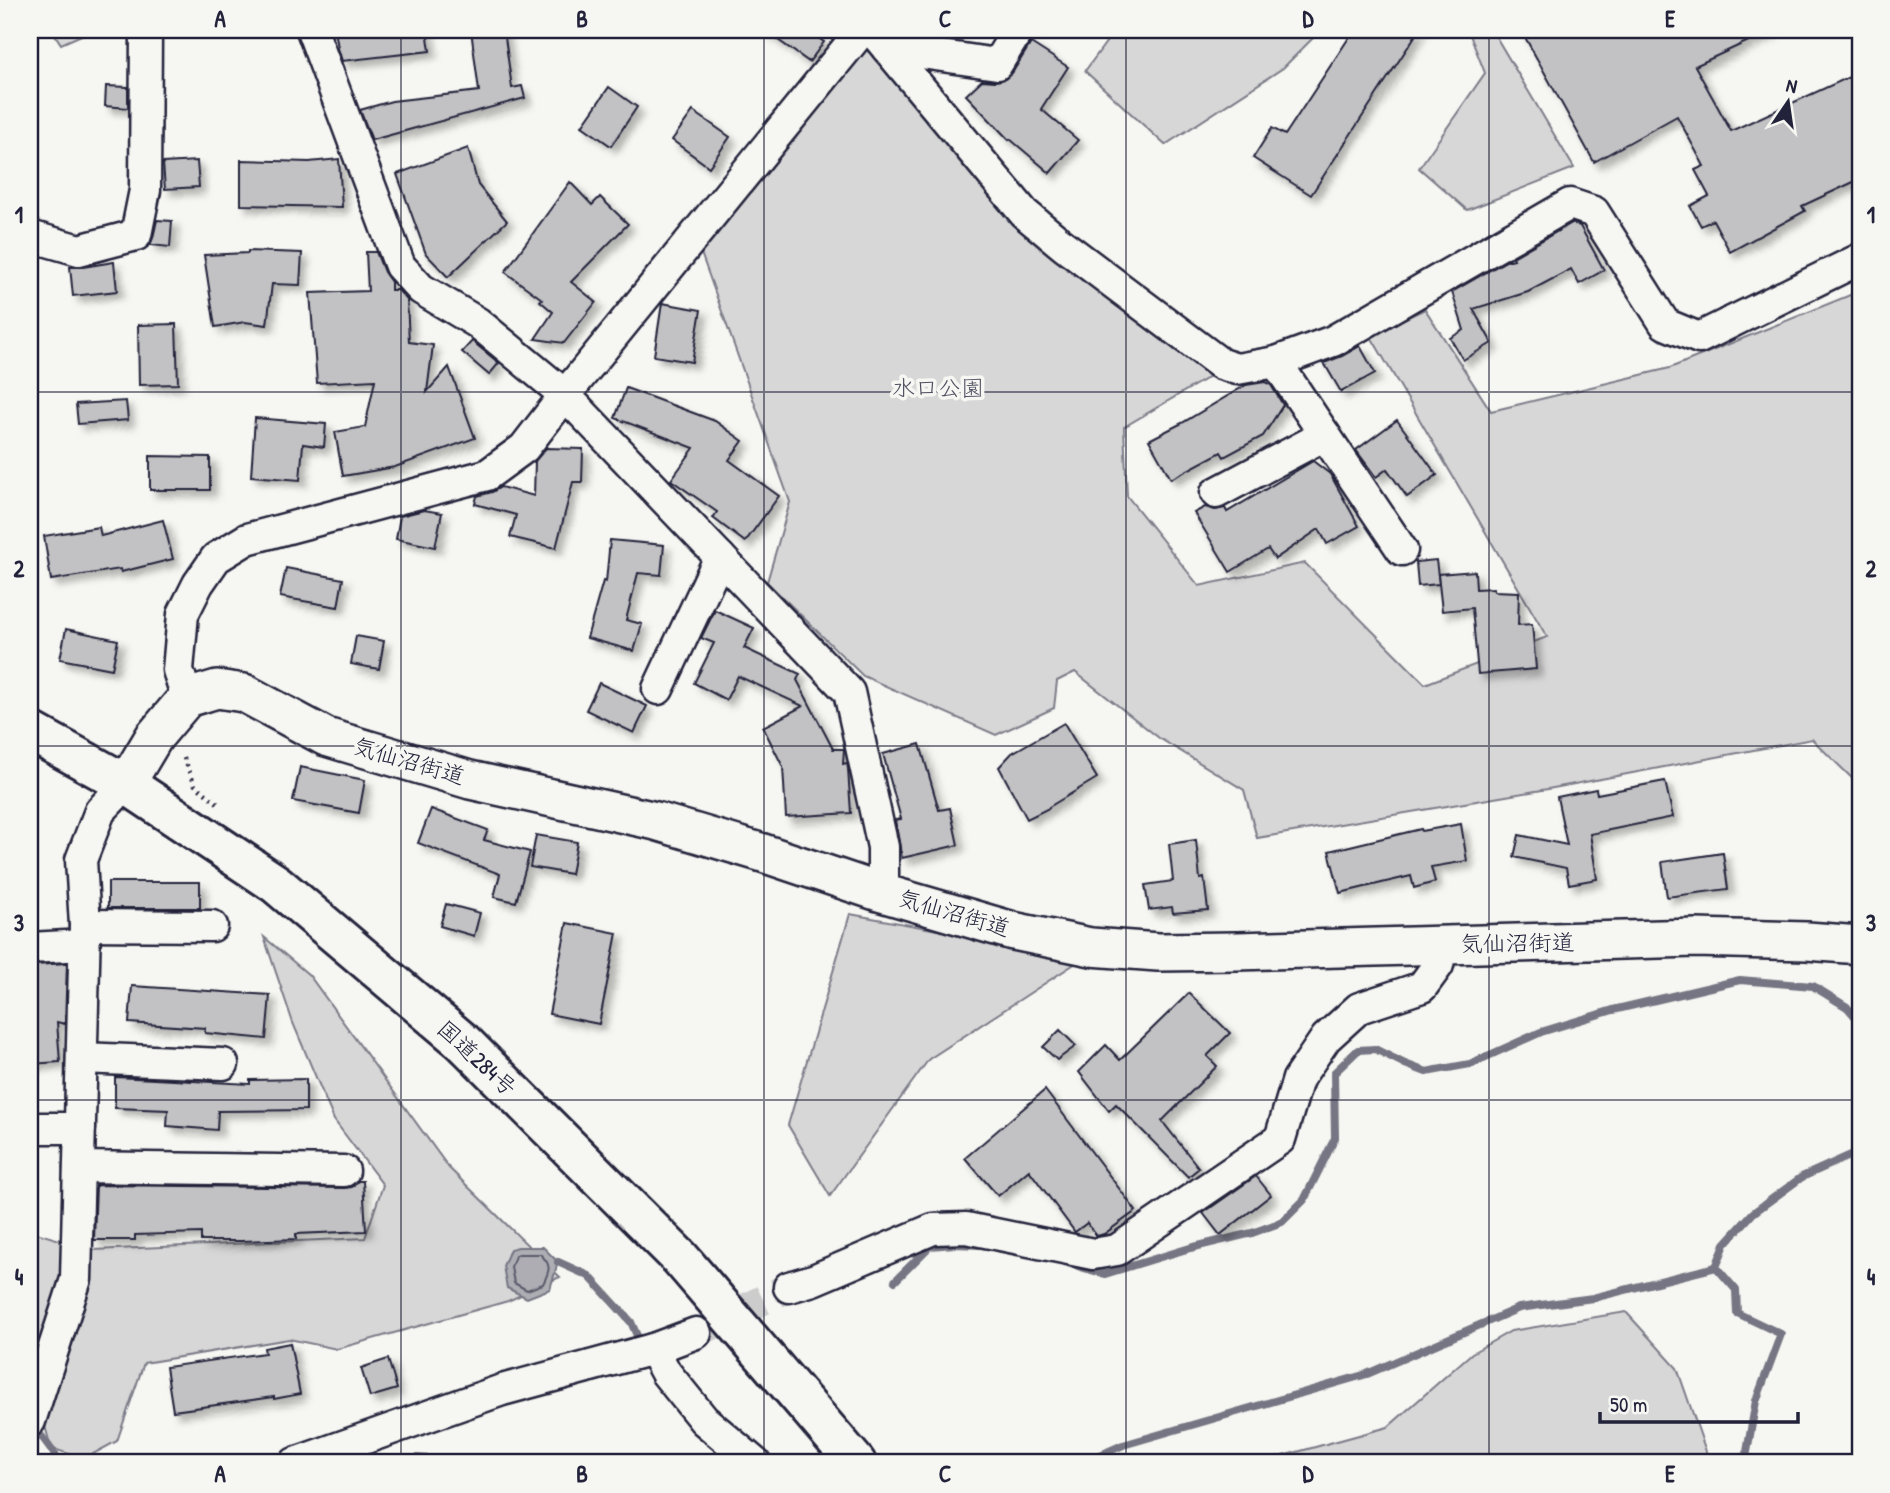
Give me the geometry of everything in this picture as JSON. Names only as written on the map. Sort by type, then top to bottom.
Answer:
[{"type":"highway","name":"国道284号","points":[[30,731],[125,783],[276,884],[463,1042],[680,1258],[856,1463]]},
{"type":"street","points":[[30,236],[79,250],[136,235],[145,190],[146,30]]},
{"type":"street","points":[[312,30],[400,265],[421,289],[478,323],[565,395],[849,692],[883,847],[883,877],[879,892]]},
{"type":"street","points":[[30,1421],[76,1279],[85,935],[81,860],[100,811],[125,783],[153,737],[187,698],[178,670],[183,614],[198,584],[216,558],[247,539],[487,475],[524,448],[862,30]]},
{"type":"street","points":[[879,39],[997,64],[1018,30]]},
{"type":"street","points":[[879,39],[1024,213],[1221,364],[1237,369],[1276,362],[1333,341],[1570,204],[1594,212],[1665,324],[1699,338],[1860,259]]},
{"type":"street","points":[[1276,362],[1402,550]]},
{"type":"street","points":[[1216,493],[1325,435]]},
{"type":"street","points":[[658,689],[720,557]]},
{"type":"street","name":"気仙沼街道","points":[[187,698],[217,689],[244,693],[326,737],[470,780],[656,821],[879,892],[1013,931],[1091,947],[1158,952],[1696,938],[1860,945]]},
{"type":"street","points":[[30,948],[85,935],[212,926]]},
{"type":"street","points":[[789,1287],[813,1280],[933,1229],[966,1228],[1093,1254],[1117,1250],[1280,1139],[1298,1079],[1326,1038],[1359,1008],[1422,987],[1438,965],[1442,944]]},
{"type":"street","points":[[82,1058],[223,1064]]},
{"type":"street","points":[[30,1128],[80,1128]]},
{"type":"street","points":[[79,1167],[344,1171]]},
{"type":"street","points":[[295,1463],[502,1390],[653,1349],[696,1333]]},
{"type":"street","points":[[653,1349],[666,1373],[704,1420],[755,1463]]},
{"type":"green space","points":[[52,30],[93,30],[61,44]]},
{"type":"green space","points":[[1115,30],[1321,30],[1283,68],[1165,145],[1085,71]]},
{"type":"green space","points":[[1468,30],[1492,30],[1574,168],[1467,210],[1419,168],[1485,73]]},
{"type":"green space","name":"水口公園","points":[[867,46],[1212,375],[1124,427],[1127,496],[1199,586],[1305,563],[1425,684],[1547,637],[1370,335],[1425,309],[1491,411],[1670,368],[1860,291],[1860,786],[1812,739],[1548,789],[1257,838],[1244,790],[1159,738],[1075,672],[1057,681],[1054,708],[996,735],[863,676],[767,582],[790,502],[701,253]]},
{"type":"green space","points":[[850,914],[1085,957],[929,1059],[830,1196],[788,1125]]},
{"type":"green space","points":[[264,937],[309,975],[449,1168],[560,1277],[508,1301],[337,1349],[289,1339],[144,1363],[117,1441],[84,1459],[51,1448],[30,1370],[30,1231],[93,1250],[365,1238],[383,1185],[334,1120],[293,1023]]},
{"type":"green space","points":[[1626,1312],[1677,1368],[1710,1463],[1257,1463],[1388,1427],[1472,1353],[1511,1331]]},
{"type":"green space","points":[[1101,1452],[1133,1463],[1056,1463]]},
{"type":"water","points":[[543,1247],[558,1262],[550,1289],[527,1298],[507,1288],[503,1266],[510,1249]]},
{"type":"building","points":[[335,30],[427,30],[430,51],[342,61]]},
{"type":"building","points":[[471,30],[504,30],[512,88],[522,86],[525,98],[372,140],[360,110],[392,101],[479,91]]},
{"type":"building","points":[[764,30],[807,30],[824,42],[809,62]]},
{"type":"building","points":[[1354,30],[1419,30],[1311,195],[1253,158],[1272,128],[1285,135]]},
{"type":"building","points":[[1521,30],[1772,30],[1695,66],[1731,131],[1860,72],[1860,179],[1802,206],[1805,211],[1730,252],[1713,220],[1701,226],[1690,206],[1709,196],[1695,170],[1704,166],[1677,116],[1594,162]]},
{"type":"building","points":[[1031,43],[1068,67],[1041,109],[1078,140],[1050,173],[1009,140],[966,95],[982,80],[1005,79],[1012,73]]},
{"type":"building","points":[[106,86],[128,87],[128,108],[105,106]]},
{"type":"building","points":[[609,87],[637,107],[611,146],[582,126]]},
{"type":"building","points":[[693,111],[730,137],[709,167],[672,140]]},
{"type":"building","points":[[468,148],[478,185],[507,221],[448,277],[426,254],[397,174]]},
{"type":"building","points":[[339,159],[342,207],[241,205],[241,160],[309,162]]},
{"type":"building","points":[[197,161],[199,187],[165,189],[163,163]]},
{"type":"building","points":[[570,182],[592,205],[600,197],[628,224],[571,282],[596,302],[564,343],[535,339],[553,312],[540,301],[542,299],[505,272]]},
{"type":"building","points":[[157,220],[172,221],[170,247],[150,245]]},
{"type":"building","points":[[1572,223],[1580,226],[1604,270],[1579,284],[1571,269],[1528,292],[1473,309],[1492,343],[1463,360],[1450,338],[1464,330],[1452,292],[1514,259],[1513,257]]},
{"type":"building","points":[[248,251],[302,253],[300,285],[272,284],[267,325],[245,322],[215,327],[204,255]]},
{"type":"building","points":[[366,252],[376,252],[391,282],[391,290],[398,290],[407,300],[409,342],[433,345],[427,392],[449,367],[475,438],[395,467],[343,476],[335,432],[365,427],[375,380],[317,383],[310,293],[368,291]]},
{"type":"building","points":[[114,262],[117,291],[73,296],[70,267]]},
{"type":"building","points":[[662,303],[701,310],[692,362],[654,356]]},
{"type":"building","points":[[176,324],[178,384],[139,385],[138,325]]},
{"type":"building","points":[[472,341],[499,363],[489,375],[462,352]]},
{"type":"building","points":[[1360,346],[1375,373],[1341,392],[1324,363]]},
{"type":"building","points":[[1265,382],[1271,385],[1283,405],[1263,436],[1224,457],[1221,452],[1171,479],[1149,440],[1246,385]]},
{"type":"building","points":[[626,388],[715,421],[743,441],[729,460],[779,496],[745,542],[713,518],[717,512],[671,480],[694,448],[615,418]]},
{"type":"building","points":[[126,401],[128,420],[78,424],[76,404]]},
{"type":"building","points":[[255,418],[326,424],[324,447],[303,444],[300,480],[251,476]]},
{"type":"building","points":[[1397,420],[1437,475],[1407,497],[1387,469],[1376,477],[1356,450]]},
{"type":"building","points":[[546,448],[583,449],[582,482],[573,482],[556,548],[510,537],[516,515],[475,504],[477,496],[501,487],[534,496],[535,461]]},
{"type":"building","points":[[150,456],[210,457],[210,490],[150,490]]},
{"type":"building","points":[[1313,461],[1330,474],[1359,526],[1327,544],[1319,529],[1275,559],[1268,549],[1230,572],[1194,513],[1205,507],[1215,510],[1225,508],[1227,512]]},
{"type":"building","points":[[424,510],[442,513],[435,547],[396,539],[400,516]]},
{"type":"building","points":[[163,520],[173,559],[121,572],[120,569],[51,580],[44,536],[99,527],[101,536]]},
{"type":"building","points":[[610,540],[664,545],[661,575],[638,573],[626,620],[642,624],[634,651],[587,638],[603,581],[606,582]]},
{"type":"building","points":[[1436,560],[1439,584],[1418,586],[1416,562]]},
{"type":"building","points":[[286,568],[343,579],[338,607],[280,597]]},
{"type":"building","points":[[1475,571],[1476,589],[1494,588],[1494,591],[1519,592],[1518,625],[1532,624],[1536,669],[1478,674],[1472,608],[1442,611],[1438,574]]},
{"type":"building","points":[[715,610],[754,628],[744,648],[800,674],[797,680],[833,749],[844,749],[843,764],[847,763],[848,769],[851,813],[786,817],[783,767],[763,727],[803,706],[738,676],[726,700],[694,683],[714,643],[701,638]]},
{"type":"building","points":[[66,629],[118,640],[112,669],[60,659]]},
{"type":"building","points":[[356,636],[384,641],[379,669],[351,664]]},
{"type":"building","points":[[599,683],[647,706],[634,733],[586,710]]},
{"type":"building","points":[[1064,723],[1097,778],[1027,819],[999,767],[1012,753]]},
{"type":"building","points":[[920,744],[939,810],[950,808],[958,845],[902,858],[895,820],[901,819],[883,754]]},
{"type":"building","points":[[300,767],[365,780],[359,813],[293,801]]},
{"type":"building","points":[[1665,781],[1673,817],[1590,834],[1597,879],[1569,884],[1566,868],[1514,857],[1519,835],[1567,845],[1557,797],[1596,789],[1597,794]]},
{"type":"building","points":[[431,809],[488,830],[484,840],[530,852],[516,902],[494,897],[500,874],[418,843]]},
{"type":"building","points":[[1461,824],[1467,861],[1431,867],[1435,882],[1414,888],[1411,876],[1340,893],[1329,851],[1421,829],[1422,831]]},
{"type":"building","points":[[536,835],[577,842],[571,874],[530,867]]},
{"type":"building","points":[[1196,840],[1200,879],[1204,878],[1208,910],[1173,913],[1172,907],[1149,910],[1145,885],[1173,881],[1169,844]]},
{"type":"building","points":[[1723,853],[1728,889],[1667,897],[1662,862]]},
{"type":"building","points":[[108,882],[200,882],[200,908],[108,908]]},
{"type":"building","points":[[446,904],[480,913],[474,936],[440,926]]},
{"type":"building","points":[[567,923],[617,933],[599,1024],[549,1014]]},
{"type":"building","points":[[67,963],[65,1024],[57,1022],[60,1062],[30,1064],[30,1019],[33,1018],[35,965]]},
{"type":"building","points":[[132,986],[270,995],[266,1039],[205,1033],[205,1028],[129,1023]]},
{"type":"building","points":[[1189,993],[1230,1033],[1207,1056],[1217,1066],[1162,1121],[1199,1168],[1188,1177],[1116,1104],[1109,1111],[1079,1072],[1106,1045],[1120,1060]]},
{"type":"building","points":[[1060,1030],[1076,1046],[1057,1060],[1043,1047]]},
{"type":"building","points":[[115,1077],[250,1084],[250,1080],[306,1079],[306,1110],[218,1111],[217,1130],[167,1126],[168,1110],[115,1108]]},
{"type":"building","points":[[1045,1090],[1136,1211],[1104,1234],[1097,1236],[1087,1223],[1075,1232],[1029,1170],[998,1196],[965,1158]]},
{"type":"building","points":[[1256,1176],[1271,1195],[1220,1235],[1203,1213]]},
{"type":"building","points":[[358,1181],[363,1181],[366,1231],[296,1234],[296,1239],[241,1241],[201,1241],[201,1233],[135,1235],[135,1240],[94,1240],[96,1185],[344,1188],[352,1187]]},
{"type":"building","points":[[290,1343],[300,1394],[173,1411],[166,1367],[265,1353],[264,1348]]},
{"type":"building","points":[[388,1359],[397,1389],[370,1397],[361,1368]]},
{"type":"waterway","points":[[1070,1264],[1105,1274],[1282,1222],[1304,1200],[1335,1138],[1334,1073],[1358,1050],[1375,1049],[1426,1072],[1470,1064],[1541,1032],[1613,1010],[1740,980],[1813,986],[1847,1007],[1860,1022]]},
{"type":"waterway","points":[[1745,1463],[1756,1401],[1781,1334],[1737,1313],[1736,1290],[1716,1267],[1725,1244],[1753,1213],[1802,1177],[1860,1151]]},
{"type":"waterway","points":[[895,1281],[930,1246],[982,1245]]},
{"type":"waterway","points":[[558,1262],[589,1276],[631,1322],[642,1347]]},
{"type":"waterway","points":[[1087,1461],[1123,1445],[1367,1374],[1519,1308],[1593,1298],[1716,1267]]},
{"type":"waterway","points":[[34,1426],[59,1460],[65,1463]]},
{"type":"waterway","points":[[411,1463],[417,1458],[474,1463]]},
{"type":"tunnel","points":[[696,1333],[789,1287]]}]
